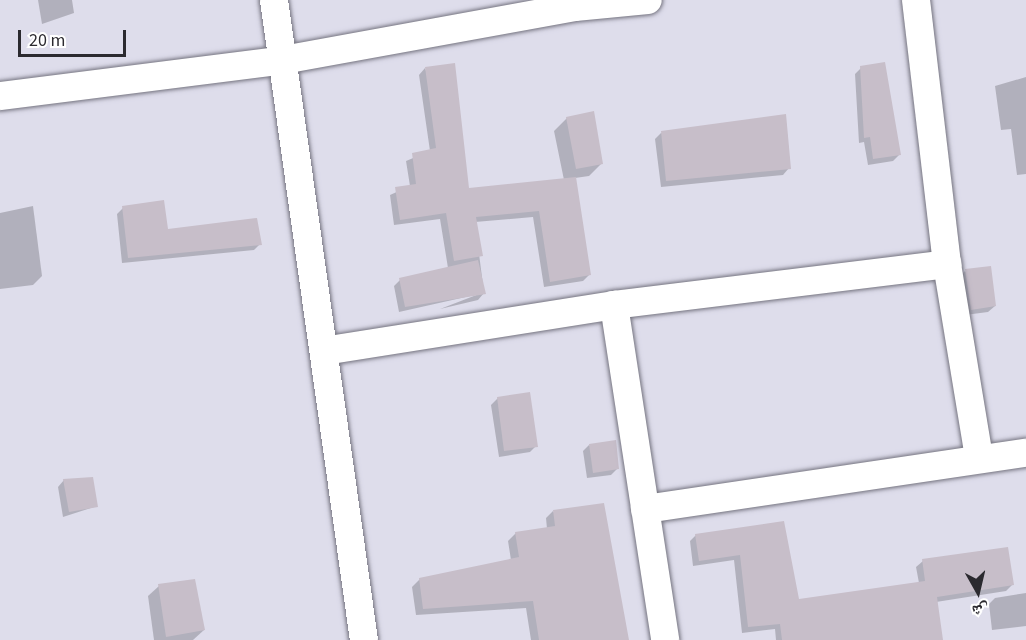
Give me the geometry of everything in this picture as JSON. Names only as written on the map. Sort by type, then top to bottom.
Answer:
[{"type":"street","points":[[274,0],[364,640]]},
{"type":"street","points":[[0,96],[283,60],[586,3],[648,0]]},
{"type":"street","points":[[916,0],[947,264],[979,457]]},
{"type":"street","points":[[324,351],[614,305],[947,264]]},
{"type":"street","points":[[614,305],[665,640]]},
{"type":"street","points":[[645,509],[979,457],[1026,453]]},
{"type":"building","points":[[885,62],[901,155],[873,159],[870,137],[864,138],[860,66]]},
{"type":"building","points":[[455,63],[469,188],[576,177],[591,275],[550,282],[539,211],[476,217],[483,256],[454,261],[446,213],[400,220],[395,187],[416,184],[412,153],[436,148],[425,67]]},
{"type":"building","points":[[594,111],[603,164],[576,169],[566,117]]},
{"type":"building","points":[[786,114],[791,169],[666,181],[661,131]]},
{"type":"building","points":[[164,200],[168,229],[257,218],[262,245],[128,258],[122,206]]},
{"type":"building","points":[[478,260],[486,294],[405,307],[399,278]]},
{"type":"building","points":[[991,266],[996,306],[971,310],[965,269]]},
{"type":"building","points":[[530,392],[538,447],[504,451],[497,397]]},
{"type":"building","points":[[616,440],[619,469],[593,473],[589,444]]},
{"type":"building","points":[[93,477],[98,507],[69,512],[63,479]]},
{"type":"building","points":[[604,503],[629,640],[539,640],[533,601],[423,609],[419,578],[519,557],[515,532],[555,526],[553,510]]},
{"type":"building","points":[[784,521],[799,599],[925,581],[922,559],[1008,547],[1014,585],[937,597],[943,640],[782,640],[780,624],[748,627],[740,555],[699,561],[695,534]]},
{"type":"building","points":[[195,579],[205,630],[166,637],[158,584]]}]
